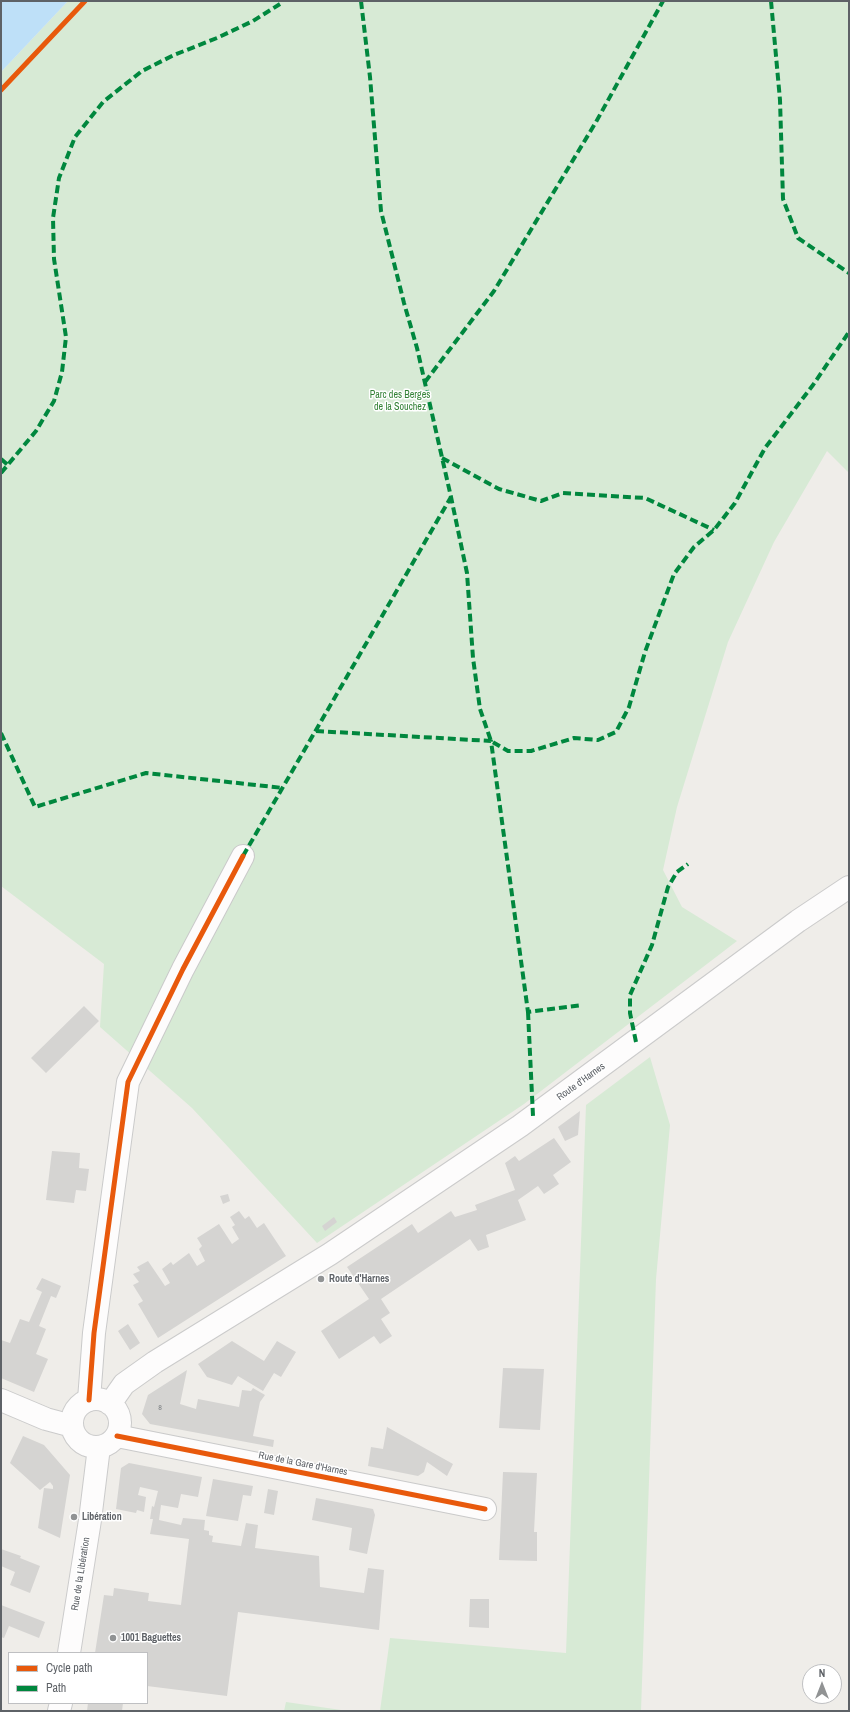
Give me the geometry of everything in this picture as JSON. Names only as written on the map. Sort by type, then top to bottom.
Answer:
[{"type":"main road","points":[[100,1402],[94,1333],[128,1082],[183,969],[243,856]]},
{"type":"main road","name":"Route d'Harnes","points":[[100,1402],[155,1362],[330,1254],[520,1126],[798,921],[849,887]]},
{"type":"main road","points":[[1,1400],[46,1419],[72,1426]]},
{"type":"main road","points":[[84,1402],[100,1402],[118,1413],[120,1426],[117,1436],[106,1445],[98,1447],[84,1444],[78,1440],[72,1426],[75,1412],[84,1402]]},
{"type":"main road","name":"Rue de la Gare d'Harnes","points":[[117,1436],[485,1508]]},
{"type":"main road","name":"Rue de la Libération","points":[[69,1652],[90,1520],[98,1447]]},
{"type":"green space","name":"Parc des Berges de la Souchez","points":[[68,1],[849,1],[849,473],[827,451],[774,542],[728,642],[677,807],[663,870],[682,907],[737,941],[524,1104],[317,1243],[192,1108],[100,1027],[104,964],[1,886],[1,72]]},
{"type":"green space","points":[[650,1057],[670,1125],[656,1279],[641,1711],[380,1711],[390,1638],[566,1653],[586,1105]]},
{"type":"green space","points":[[286,1702],[348,1711],[284,1711]]},
{"type":"water","points":[[1,1],[68,1],[1,72]]},
{"type":"building","points":[[84,1006],[99,1021],[46,1073],[31,1058]]},
{"type":"building","points":[[580,1111],[578,1135],[565,1141],[558,1127]]},
{"type":"building","points":[[554,1138],[571,1162],[553,1175],[559,1184],[544,1194],[538,1186],[518,1200],[526,1220],[486,1235],[489,1247],[478,1251],[470,1239],[381,1299],[390,1313],[381,1319],[392,1336],[380,1344],[374,1336],[339,1359],[321,1331],[369,1299],[347,1267],[412,1224],[418,1233],[451,1211],[455,1217],[477,1210],[475,1205],[515,1190],[505,1163],[515,1156],[519,1161]]},
{"type":"building","points":[[52,1151],[80,1153],[79,1168],[89,1169],[86,1191],[76,1190],[74,1203],[46,1200]]},
{"type":"building","points":[[228,1194],[230,1201],[223,1204],[220,1196]]},
{"type":"building","points":[[239,1211],[245,1219],[249,1216],[257,1228],[264,1223],[286,1256],[158,1338],[138,1304],[143,1301],[133,1285],[139,1282],[133,1274],[140,1271],[137,1267],[148,1261],[165,1286],[170,1283],[162,1269],[171,1262],[173,1265],[189,1253],[197,1266],[205,1261],[199,1249],[202,1246],[197,1238],[219,1224],[232,1244],[239,1239],[232,1227],[235,1225],[230,1217]]},
{"type":"building","points":[[334,1217],[337,1222],[325,1231],[322,1226]]},
{"type":"building","points":[[42,1278],[61,1286],[56,1298],[51,1296],[39,1326],[46,1329],[36,1354],[48,1359],[34,1392],[1,1378],[1,1340],[10,1343],[20,1319],[29,1322],[42,1292],[36,1289]]},
{"type":"building","points":[[128,1324],[140,1343],[130,1350],[118,1331]]},
{"type":"building","points":[[232,1341],[264,1361],[277,1341],[296,1352],[281,1377],[274,1373],[263,1391],[238,1376],[232,1385],[207,1377],[198,1364]]},
{"type":"building","points":[[503,1368],[544,1369],[540,1430],[499,1428]]},
{"type":"building","points":[[187,1370],[180,1404],[196,1409],[198,1399],[239,1407],[242,1390],[251,1391],[253,1388],[265,1395],[260,1402],[253,1436],[274,1440],[273,1447],[150,1424],[142,1414],[148,1395]]},
{"type":"building","points":[[387,1427],[453,1464],[447,1476],[427,1462],[424,1472],[418,1476],[368,1466],[371,1447],[383,1449]]},
{"type":"building","points":[[23,1436],[44,1445],[70,1475],[60,1538],[38,1528],[44,1488],[53,1489],[53,1486],[50,1482],[40,1490],[10,1463]]},
{"type":"building","points":[[129,1463],[202,1477],[198,1497],[181,1494],[178,1508],[161,1505],[159,1520],[181,1525],[183,1518],[205,1520],[204,1530],[209,1531],[209,1535],[213,1536],[212,1542],[241,1546],[246,1523],[258,1525],[255,1548],[319,1556],[320,1587],[364,1593],[368,1568],[384,1570],[379,1630],[238,1612],[227,1696],[148,1686],[148,1652],[95,1652],[104,1595],[113,1596],[114,1588],[149,1593],[148,1601],[181,1605],[189,1539],[150,1534],[153,1519],[150,1519],[152,1506],[154,1507],[158,1491],[140,1487],[138,1495],[146,1497],[144,1512],[137,1510],[136,1513],[116,1509],[121,1468]]},
{"type":"building","points":[[503,1472],[537,1473],[534,1532],[537,1532],[537,1561],[499,1560]]},
{"type":"building","points":[[213,1479],[253,1486],[251,1496],[243,1495],[238,1521],[206,1516]]},
{"type":"building","points":[[268,1489],[278,1491],[274,1515],[264,1513]]},
{"type":"building","points":[[316,1498],[373,1509],[375,1515],[367,1554],[349,1550],[352,1528],[312,1520]]},
{"type":"building","points":[[1,1549],[21,1556],[20,1558],[40,1566],[30,1593],[10,1585],[15,1572],[1,1566]]},
{"type":"building","points":[[470,1599],[489,1599],[489,1628],[469,1627]]},
{"type":"building","points":[[1,1605],[45,1622],[39,1638],[9,1626],[4,1638],[1,1637]]},
{"type":"building","points":[[88,1704],[123,1704],[122,1711],[87,1711]]},
{"type":"marked path","points":[[361,1],[370,77],[381,211],[417,348],[467,573],[473,658],[480,709],[491,741],[508,751],[531,751],[574,738],[598,740],[616,732],[629,707],[645,652],[674,574],[694,547],[714,530],[735,503],[765,448],[813,385],[849,332]]},
{"type":"marked path","points":[[425,382],[494,291],[596,122],[663,1]]},
{"type":"marked path","points":[[771,1],[780,100],[783,199],[798,238],[849,273]]},
{"type":"marked path","points":[[1,473],[36,431],[54,401],[62,372],[66,337],[54,259],[53,218],[59,178],[75,137],[103,102],[142,71],[174,55],[217,38],[253,21],[280,4]]},
{"type":"marked path","points":[[442,458],[499,489],[541,501],[563,493],[645,498],[714,530]]},
{"type":"marked path","points":[[1,459],[8,465]]},
{"type":"marked path","points":[[243,856],[451,497]]},
{"type":"marked path","points":[[316,731],[491,741],[528,1012],[582,1005]]},
{"type":"marked path","points":[[1,733],[35,807],[146,773],[283,788]]},
{"type":"marked path","points":[[636,1042],[630,1013],[630,995],[652,945],[668,887],[677,872],[688,864]]},
{"type":"marked path","points":[[528,1012],[533,1116]]},
{"type":"cycle path","points":[[1,90],[85,1]]},
{"type":"cycle path","points":[[89,1400],[94,1333],[128,1082],[183,969],[243,856]]},
{"type":"cycle path","points":[[117,1436],[485,1509]]},
{"type":"place","name":"Route d'Harnes","points":[[321,1279]]},
{"type":"place","name":"Libération","points":[[74,1517]]},
{"type":"place","name":"1001 Baguettes","points":[[113,1638]]}]
